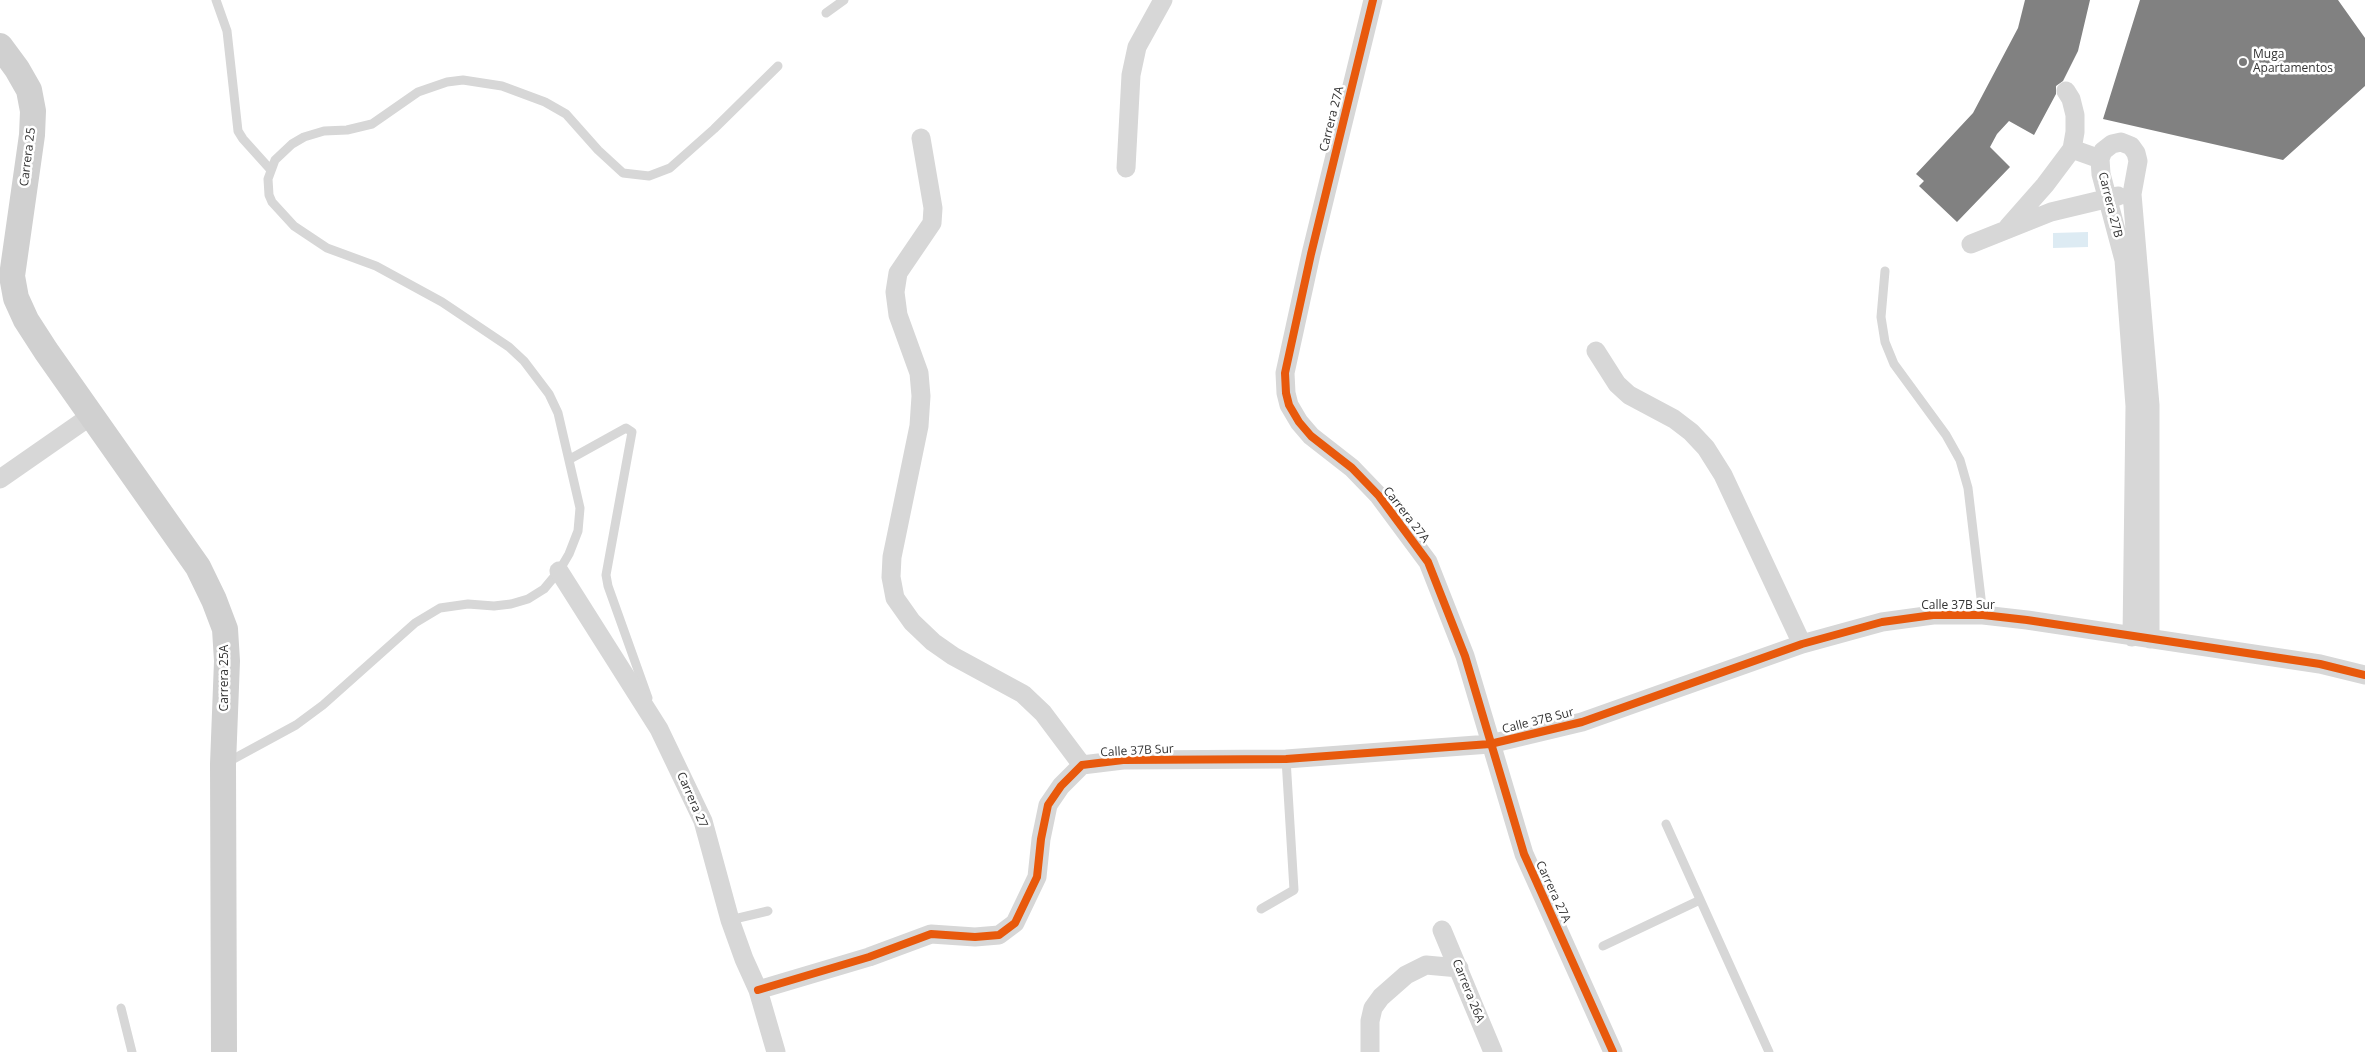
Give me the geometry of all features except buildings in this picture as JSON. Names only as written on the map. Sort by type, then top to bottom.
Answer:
[{"type":"street","points":[[1126,168],[1131,75],[1137,47],[1163,0]]},
{"type":"street","name":"Carrera 27A","points":[[1373,0],[1311,254],[1285,373],[1286,393],[1294,413],[1311,436],[1352,468],[1378,496],[1428,562],[1465,656],[1524,854],[1613,1052]]},
{"type":"street","name":"Carrera 25","points":[[0,46],[17,69],[28,90],[33,111],[32,135],[6,275]]},
{"type":"street","points":[[2007,229],[2045,185],[2072,149],[2075,115],[2071,99],[2066,92]]},
{"type":"street","points":[[758,990],[877,955],[931,934],[975,937],[998,935],[1015,922],[1037,877],[1041,840],[1048,805],[1061,786],[1082,765],[1043,712],[1023,694],[953,656],[932,642],[912,622],[896,598],[891,577],[892,557],[919,426],[921,396],[919,373],[898,315],[894,292],[898,273],[932,223],[933,208],[921,138]]},
{"type":"street","name":"Carrera 27B","points":[[2141,638],[2142,405],[2132,194],[2138,160],[2131,146],[2122,142],[2112,144],[2103,151],[2100,159],[2107,197],[2124,260],[2142,405]]},
{"type":"street","points":[[2072,149],[2100,159]]},
{"type":"street","points":[[1971,244],[2052,212],[2107,197],[2132,194]]},
{"type":"street","name":"Carrera 25A","points":[[6,275],[26,320],[198,567],[225,629],[227,661],[224,764],[224,1052]]},
{"type":"street","points":[[1596,351],[1617,384],[1629,395],[1674,419],[1691,432],[1706,448],[1723,475],[1802,644]]},
{"type":"street","points":[[0,479],[92,415]]},
{"type":"street","name":"Carrera 27","points":[[559,571],[659,729],[703,821],[730,920],[758,990],[776,1052]]},
{"type":"street","name":"Calle 37B Sur","points":[[1082,765],[1123,760],[1286,759],[1490,744],[1582,722],[1802,644],[1882,622],[1933,615],[1983,616],[2027,620],[2320,664],[2365,675]]},
{"type":"street","name":"Carrera 26A","points":[[1442,930],[1493,1052]]},
{"type":"street","points":[[1370,1052],[1370,1021],[1373,1008],[1381,997],[1406,975],[1426,965],[1459,968]]},
{"type":"lane","points":[[216,0],[227,31],[238,131],[270,169]]},
{"type":"lane","points":[[826,13],[844,0]]},
{"type":"lane","points":[[224,764],[296,725],[323,705],[415,623],[440,608],[468,604],[494,606],[511,604],[528,598],[544,589],[559,571],[569,554],[578,531],[580,508],[558,413],[549,394],[524,361],[509,347],[476,324],[410,283],[376,266],[327,248],[309,238],[282,214],[272,202],[268,187],[270,169],[282,152],[304,137],[324,131],[347,130],[372,124],[418,92],[439,84],[464,80],[502,86],[545,102],[566,114],[598,150],[624,173],[649,176],[670,168],[714,129],[778,66]]},
{"type":"lane","points":[[1885,271],[1880,317],[1885,342],[1894,364],[1946,435],[1960,460],[1965,478],[1983,616]]},
{"type":"lane","points":[[570,459],[626,428],[632,432],[606,575],[608,586],[659,729]]},
{"type":"lane","points":[[1261,910],[1289,895],[1294,890],[1286,759]]},
{"type":"lane","points":[[1666,824],[1769,1052]]},
{"type":"lane","points":[[1603,946],[1700,900]]},
{"type":"lane","points":[[730,920],[768,912]]},
{"type":"lane","points":[[122,1008],[132,1052]]},
{"type":"shaded area","points":[[2088,232],[2088,247],[2053,248],[2053,233]]},
{"type":"cycle path","points":[[1373,0],[1311,254],[1285,373],[1286,393],[1289,405],[1299,422],[1311,436],[1352,468],[1379,496],[1428,562],[1465,656],[1524,854],[1613,1052]]},
{"type":"cycle path","points":[[758,990],[869,957],[931,934],[975,937],[999,935],[1015,923],[1037,877],[1041,839],[1048,805],[1061,786],[1082,765],[1123,760],[1286,759],[1490,744],[1582,722],[1802,644],[1882,622],[1933,615],[1983,615],[2027,620],[2320,664],[2365,675]]},
{"type":"place","name":"Muga Apartamentos","points":[[2243,62]]}]
